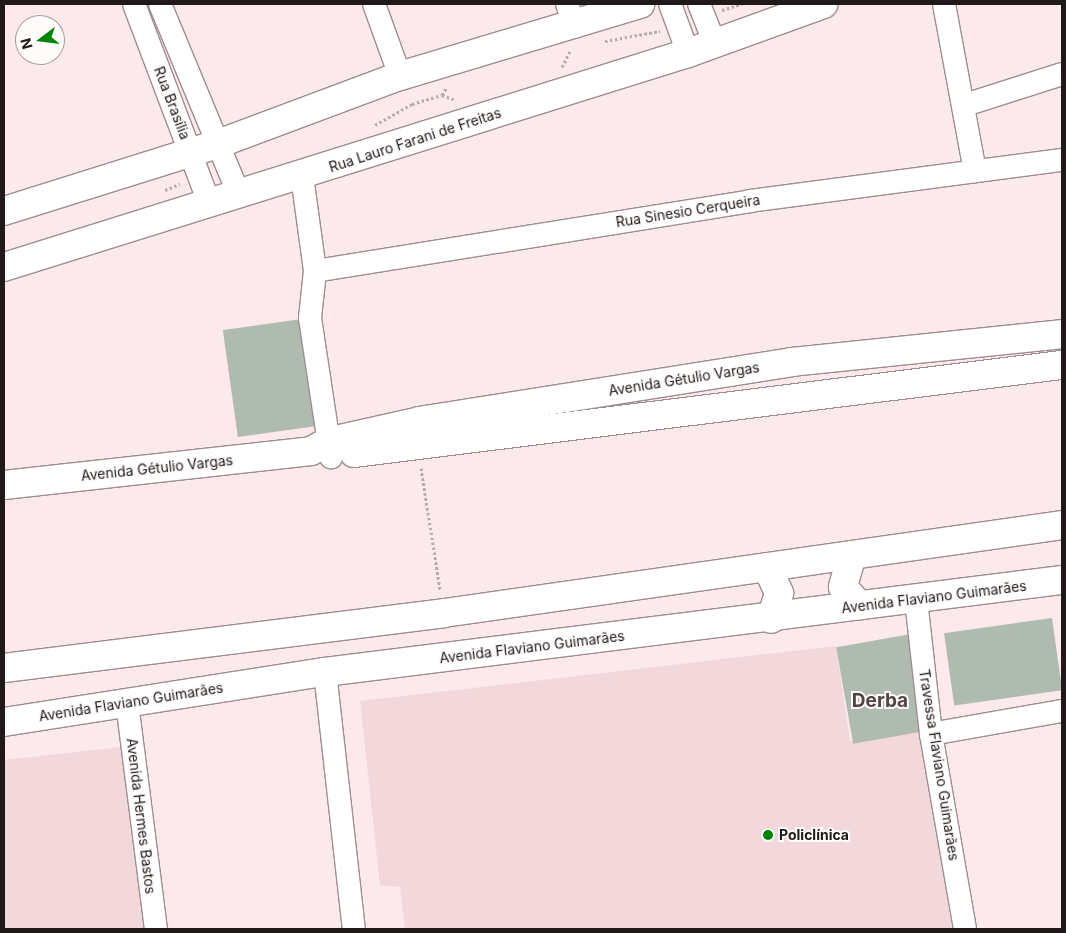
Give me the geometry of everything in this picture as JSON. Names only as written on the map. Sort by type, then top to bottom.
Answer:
[{"type":"street","name":"Rua Brasília","points":[[134,4],[203,148],[239,194]]},
{"type":"street","name":"Rua Brasília","points":[[160,4],[203,148],[209,203]]},
{"type":"street","points":[[374,4],[400,76]]},
{"type":"street","points":[[4,211],[203,148],[571,15],[640,4]]},
{"type":"street","points":[[670,4],[688,53]]},
{"type":"street","points":[[700,4],[715,44]]},
{"type":"street","name":"Rua Lauro Farani de Freitas","points":[[4,267],[302,176],[688,53],[823,4]]},
{"type":"street","points":[[944,4],[966,105],[975,171]]},
{"type":"street","points":[[966,105],[1062,74]]},
{"type":"street","name":"Rua Sinesio Cerqueira","points":[[315,271],[750,201],[1062,160]]},
{"type":"street","points":[[302,176],[315,271],[310,318],[323,450]]},
{"type":"street","name":"Avenida Gétulio Vargas","points":[[420,436],[792,362],[1062,334]]},
{"type":"street","points":[[792,362],[796,398]]},
{"type":"street","name":"Avenida Gétulio Vargas","points":[[4,486],[323,450],[420,436],[796,398],[1062,366]]},
{"type":"street","points":[[9,673],[1062,525]]},
{"type":"street","points":[[852,555],[843,587],[860,606]]},
{"type":"street","points":[[766,567],[778,592],[771,619]]},
{"type":"street","name":"Avenida Flaviano Guimarães","points":[[10,715],[126,703],[325,672],[771,619],[1062,580]]},
{"type":"street","name":"Travessa Flaviano Guimarães","points":[[916,600],[931,734],[965,929]]},
{"type":"street","points":[[325,672],[354,929]]},
{"type":"street","name":"Avenida Hermes Bastos","points":[[126,703],[156,929]]},
{"type":"street","points":[[931,734],[1062,711]]},
{"type":"path","points":[[557,70],[570,51],[562,50]]},
{"type":"path","points":[[451,81],[442,96],[465,102]]},
{"type":"path","points":[[420,436],[444,613]]},
{"type":"shaded area","name":"Policlínica","points":[[836,646],[850,741],[928,731],[952,929],[405,929],[400,887],[380,885],[360,701]]},
{"type":"shaded area","points":[[121,747],[144,928],[4,929],[4,760]]},
{"type":"building","points":[[309,318],[324,425],[238,437],[223,330]]},
{"type":"building","points":[[1052,618],[1062,690],[954,705],[944,633]]},
{"type":"building","points":[[911,634],[928,731],[853,744],[836,647]]},
{"type":"place","name":"Policlínica","points":[[768,835]]},
{"type":"district","name":"Derba","points":[[880,701]]}]
